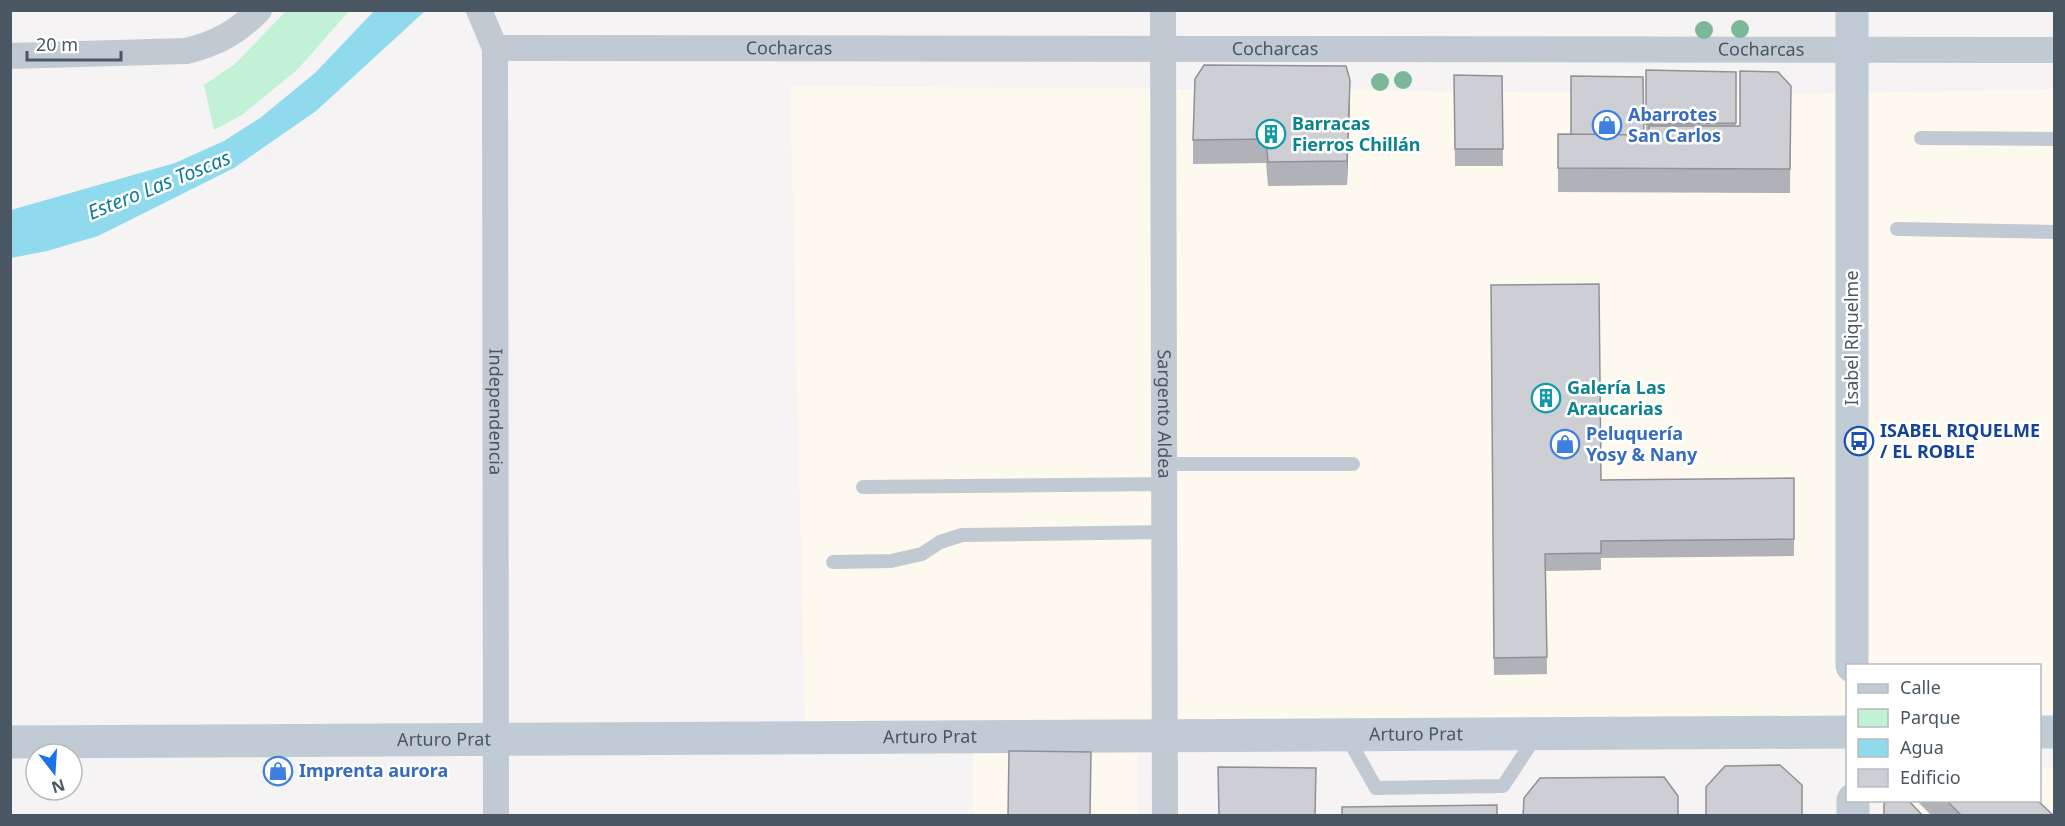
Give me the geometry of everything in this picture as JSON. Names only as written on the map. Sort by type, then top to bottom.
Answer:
[{"type":"street","points":[[10,56],[186,51],[206,47],[226,38],[259,10]]},
{"type":"street","name":"Independencia","points":[[478,10],[495,48],[496,816]]},
{"type":"street","name":"Sargento Aldea","points":[[1163,10],[1165,816]]},
{"type":"street","name":"Isabel Riquelme","points":[[1852,10],[1852,664]]},
{"type":"street","name":"Cocharcas","points":[[495,48],[2055,50]]},
{"type":"street","name":"Arturo Prat","points":[[10,742],[1846,732]]},
{"type":"lane","points":[[1921,138],[2055,139]]},
{"type":"lane","points":[[1898,229],[2055,232]]},
{"type":"lane","points":[[863,487],[1353,465]]},
{"type":"lane","points":[[832,562],[891,561],[922,554],[940,542],[962,535],[1165,532]]},
{"type":"lane","points":[[1346,734],[1376,788],[1503,786],[1537,734]]},
{"type":"shaded area","points":[[790,86],[1736,95],[2054,89],[2054,718],[2041,718],[2041,664],[1846,664],[1846,722],[805,728]]},
{"type":"shaded area","points":[[1138,751],[1138,815],[973,816],[973,752]]},
{"type":"shaded area","points":[[2041,768],[2054,769],[2054,815],[1885,816],[1885,802],[2041,802]]},
{"type":"green space","points":[[287,10],[349,11],[298,69],[242,115],[214,130],[204,85],[235,64]]},
{"type":"water","name":"Estero Las Toscas","points":[[374,11],[425,11],[316,111],[234,168],[98,236],[47,251],[11,258],[11,210],[175,163],[224,141],[260,118],[315,73]]},
{"type":"building","name":"Barracas Fierros Chillán","points":[[1204,65],[1346,66],[1350,80],[1347,161],[1268,162],[1266,139],[1193,140],[1195,79]]},
{"type":"building","points":[[1646,70],[1736,72],[1736,123],[1646,124]]},
{"type":"building","points":[[1740,71],[1778,72],[1791,86],[1790,169],[1558,168],[1558,134],[1649,135],[1649,126],[1740,126]]},
{"type":"building","points":[[1454,75],[1502,76],[1503,149],[1455,149]]},
{"type":"building","name":"Abarrotes San Carlos","points":[[1571,76],[1643,77],[1644,135],[1571,134]]},
{"type":"building","name":"Galería Las Araucarias","points":[[1599,284],[1601,480],[1794,478],[1794,539],[1601,541],[1601,553],[1545,554],[1547,657],[1494,658],[1491,285]]},
{"type":"building","points":[[1009,751],[1091,752],[1090,816],[1008,816]]},
{"type":"building","points":[[1780,765],[1802,785],[1802,816],[1706,816],[1706,787],[1725,766]]},
{"type":"building","points":[[1218,767],[1316,768],[1315,816],[1219,816]]},
{"type":"building","points":[[1664,777],[1678,796],[1676,816],[1523,816],[1524,798],[1540,778]]},
{"type":"building","points":[[1885,802],[1910,802],[1923,816],[1884,816]]},
{"type":"building","points":[[1948,802],[2039,802],[2054,816],[1962,816]]},
{"type":"building","points":[[1497,805],[1497,816],[1342,816],[1342,807]]},
{"type":"place","name":"Abarrotes San Carlos","points":[[1607,125]]},
{"type":"place","name":"Barracas Fierros Chillán","points":[[1271,134]]},
{"type":"place","name":"Galería Las Araucarias","points":[[1546,398]]},
{"type":"place","name":"ISABEL RIQUELME / EL ROBLE","points":[[1859,441]]},
{"type":"place","name":"Peluquería Yosy & Nany","points":[[1565,444]]},
{"type":"place","name":"Imprenta aurora","points":[[278,771]]}]
